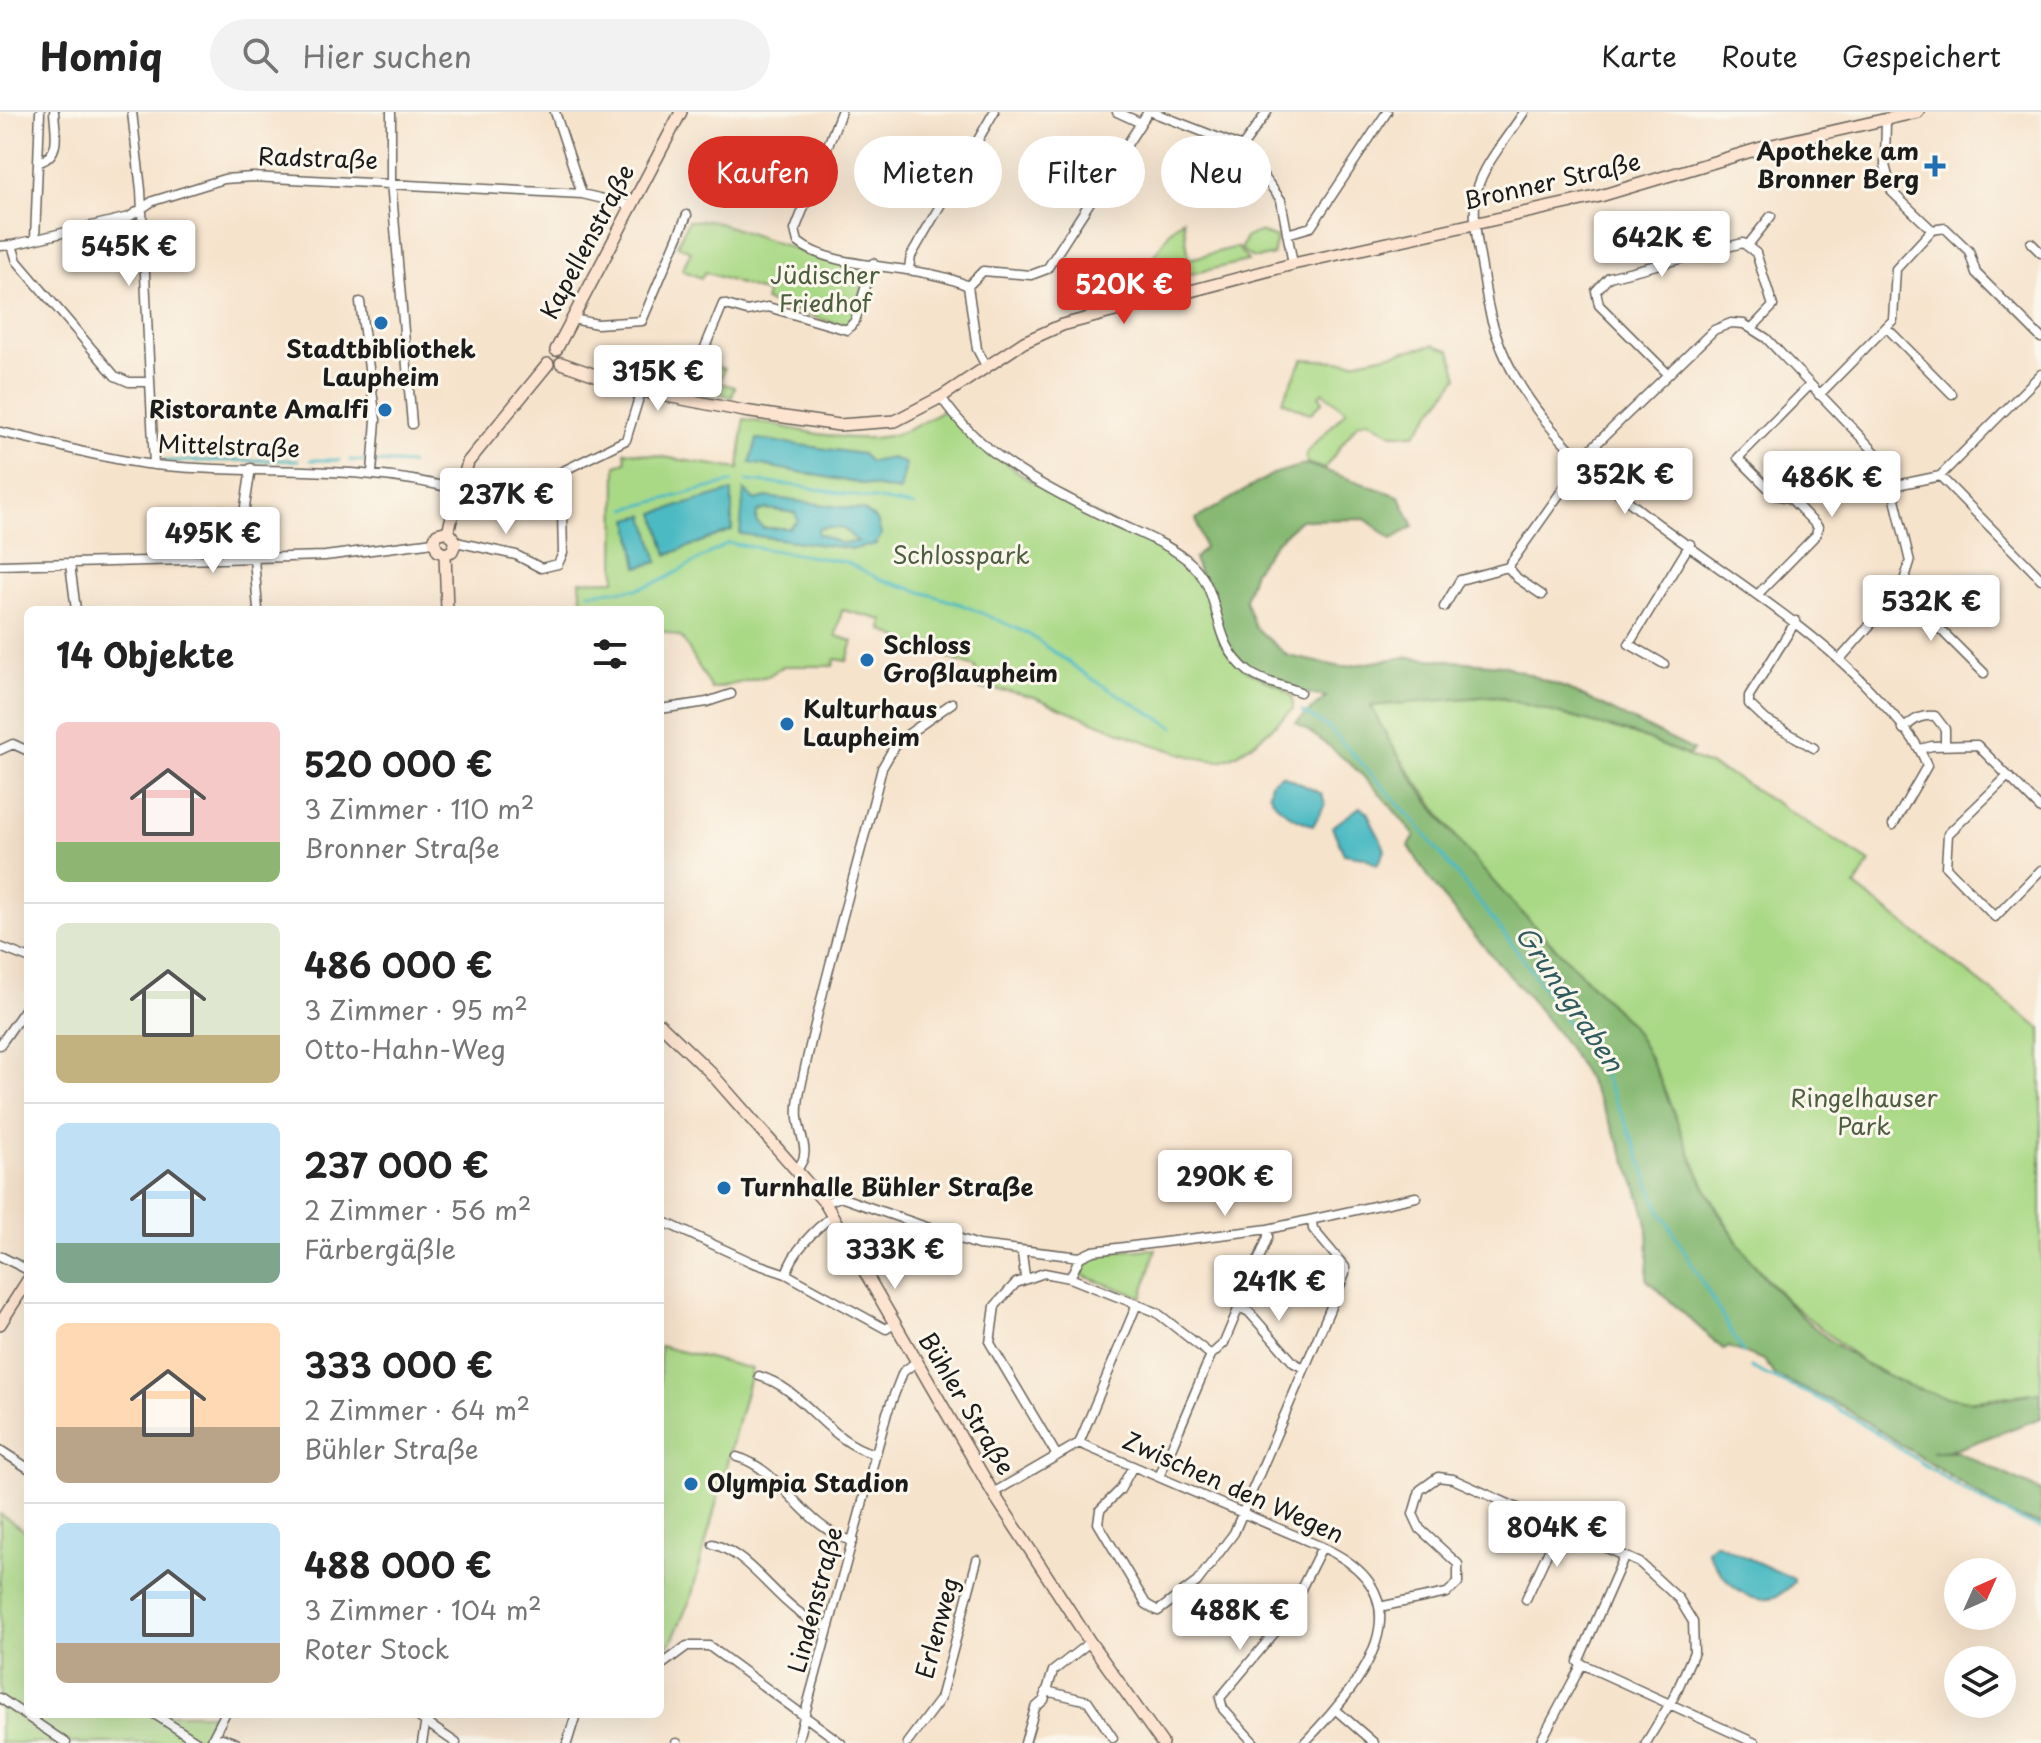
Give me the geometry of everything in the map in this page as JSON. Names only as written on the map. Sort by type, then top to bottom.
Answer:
[{"type":"street","points":[[35,239],[33,224],[40,162],[40,112]]},
{"type":"street","points":[[40,162],[50,159],[55,151],[54,112]]},
{"type":"street","points":[[132,112],[142,208],[149,382],[156,452],[154,465]]},
{"type":"street","points":[[391,112],[391,182],[412,424]]},
{"type":"street","points":[[555,112],[582,194]]},
{"type":"street","name":"Kapellenstraße","points":[[554,364],[547,354],[556,350],[681,112]]},
{"type":"street","points":[[841,112],[795,230],[798,242],[831,257],[945,275],[968,286]]},
{"type":"street","points":[[909,268],[911,256],[994,112]]},
{"type":"street","points":[[1117,112],[1141,123]]},
{"type":"street","points":[[968,286],[983,271],[1041,273],[1047,269],[1150,112],[1213,136]]},
{"type":"street","points":[[1250,136],[1267,112]]},
{"type":"street","points":[[1287,234],[1311,227],[1387,112]]},
{"type":"street","points":[[1524,112],[1480,182],[1477,223],[1487,301],[1507,363],[1545,423],[1581,462],[1796,621],[1840,659],[1920,749],[1927,766],[1926,774],[1893,825]]},
{"type":"street","name":"Bronner Straße","points":[[554,364],[641,391],[683,400],[856,426],[895,421],[1062,325],[1293,264],[1600,196],[1758,149],[1918,112]]},
{"type":"street","points":[[1893,116],[1885,165],[1892,192],[1932,230]]},
{"type":"street","name":"Radstraße","points":[[0,246],[129,217],[153,201],[224,179],[391,182],[582,194],[633,206]]},
{"type":"street","points":[[1271,183],[1275,188],[1293,264]]},
{"type":"street","points":[[573,319],[597,324],[642,321],[687,215]]},
{"type":"street","points":[[1748,245],[1771,216]]},
{"type":"street","points":[[1819,395],[1893,320],[1896,269],[1932,230],[1945,228],[1969,251],[1976,273],[2041,338]]},
{"type":"street","points":[[1668,374],[1599,305],[1596,291],[1609,277],[1736,242],[1748,245],[1756,253],[1773,306],[1753,327]]},
{"type":"street","points":[[2031,243],[2041,253]]},
{"type":"street","points":[[12,245],[17,261],[115,376],[129,382],[149,382]]},
{"type":"street","points":[[683,400],[723,304],[747,311],[768,307],[847,330],[855,321],[873,263]]},
{"type":"street","points":[[968,286],[977,349],[986,366]]},
{"type":"street","points":[[360,302],[376,420],[372,473]]},
{"type":"street","points":[[1444,607],[1460,580],[1508,567],[1581,462],[1668,374],[1723,325],[1744,324],[1753,327],[1875,452],[1892,486],[1910,562],[1901,590],[1840,659]]},
{"type":"street","points":[[1886,327],[1952,394]]},
{"type":"street","points":[[554,364],[491,432],[468,462],[448,531],[456,542],[516,555],[541,568],[558,564],[563,553],[561,472],[626,440],[641,391]]},
{"type":"street","points":[[1892,486],[1940,476],[2041,374]]},
{"type":"street","points":[[1758,594],[1816,535],[1818,527],[1790,498],[1775,495],[1738,458],[1810,385]]},
{"type":"street","points":[[941,397],[960,424],[1030,478],[1185,559],[1212,590],[1216,622],[1232,656],[1262,680],[1300,692]]},
{"type":"street","name":"Mittelstraße","points":[[0,432],[94,456],[154,465],[372,473],[458,490]]},
{"type":"street","points":[[237,558],[251,468]]},
{"type":"street","points":[[1940,476],[2041,579]]},
{"type":"street","points":[[448,531],[437,534],[434,542],[438,551],[445,554],[452,551],[456,542]]},
{"type":"street","points":[[0,565],[362,554],[434,542]]},
{"type":"street","points":[[1664,664],[1629,644],[1690,544]]},
{"type":"street","points":[[445,554],[447,606]]},
{"type":"street","points":[[254,558],[258,606]]},
{"type":"street","points":[[70,564],[75,606]]},
{"type":"street","points":[[1508,567],[1517,578],[1542,595]]},
{"type":"street","points":[[1901,590],[1984,673]]},
{"type":"street","points":[[1796,621],[1749,696],[1749,704],[1766,720],[1814,748]]},
{"type":"street","points":[[664,708],[731,694]]},
{"type":"street","points":[[797,1169],[805,1161],[798,1097],[818,1006],[882,768],[897,742],[952,703]]},
{"type":"street","points":[[1903,729],[1925,714],[1935,716],[1945,729],[1945,745]]},
{"type":"street","points":[[0,750],[13,744],[24,749]]},
{"type":"street","points":[[1920,749],[1977,745],[2041,809]]},
{"type":"street","points":[[2008,776],[1948,834],[1946,867],[1995,917],[2041,870]]},
{"type":"street","points":[[0,947],[24,956]]},
{"type":"street","points":[[0,1044],[24,1011]]},
{"type":"street","name":"Bühler Straße","points":[[664,1028],[710,1072],[825,1203],[993,1493],[1090,1642],[1162,1743]]},
{"type":"street","points":[[825,1203],[840,1197],[948,1237],[1022,1253],[1080,1257],[1093,1251],[1268,1229],[1416,1197]]},
{"type":"street","points":[[786,1274],[790,1262],[821,1224],[833,1216]]},
{"type":"street","points":[[1133,1466],[1120,1490],[1100,1510],[1098,1523],[1146,1604],[1154,1611],[1197,1582],[1221,1553],[1242,1513],[1345,1267],[1313,1229],[1312,1221]]},
{"type":"street","points":[[664,1222],[751,1262],[786,1274],[886,1329],[894,1324]]},
{"type":"street","points":[[1159,1477],[1211,1355],[1224,1343],[1268,1237],[1268,1229]]},
{"type":"street","points":[[1022,1253],[1025,1277]]},
{"type":"street","points":[[0,1256],[24,1268]]},
{"type":"street","points":[[1070,1278],[1080,1257]]},
{"type":"street","points":[[1056,1454],[990,1343],[995,1306],[1025,1277],[1044,1273],[1070,1278],[1137,1304],[1172,1321],[1211,1355]]},
{"type":"street","points":[[0,1324],[24,1286]]},
{"type":"street","points":[[993,1493],[1079,1443],[1137,1304]]},
{"type":"street","points":[[1239,1307],[1249,1312],[1294,1363],[1304,1368]]},
{"type":"street","name":"Lindenstraße","points":[[797,1743],[875,1454],[903,1372],[916,1362]]},
{"type":"street","points":[[759,1376],[781,1386],[856,1449],[875,1454]]},
{"type":"street","name":"Zwischen den Wegen","points":[[1079,1443],[1341,1556],[1364,1576],[1379,1607]]},
{"type":"street","points":[[0,1450],[24,1465]]},
{"type":"street","points":[[737,1457],[756,1465],[822,1527],[853,1541]]},
{"type":"street","points":[[1304,1743],[1336,1710],[1377,1645],[1379,1607],[1447,1593],[1458,1583],[1458,1564],[1420,1529],[1413,1514],[1417,1495],[1431,1480],[1453,1479],[1640,1563],[1670,1587],[1693,1622],[1694,1652],[1646,1743]]},
{"type":"street","points":[[1526,1599],[1560,1526]]},
{"type":"street","points":[[713,1544],[737,1558],[805,1618],[829,1627]]},
{"type":"street","points":[[1254,1743],[1223,1709],[1220,1698],[1286,1619],[1322,1547]]},
{"type":"street","points":[[1624,1557],[1578,1662],[1755,1743]]},
{"type":"street","name":"Erlenweg","points":[[907,1743],[940,1699],[977,1560]]},
{"type":"street","points":[[1025,1743],[1035,1708],[1044,1700],[1053,1671],[1090,1642]]},
{"type":"street","points":[[664,1663],[687,1646],[709,1646],[841,1743]]},
{"type":"street","points":[[1540,1743],[1582,1664]]},
{"type":"street","points":[[1046,1691],[1088,1701],[1113,1738]]},
{"type":"street","points":[[0,1698],[24,1714]]},
{"type":"street","points":[[1336,1710],[1374,1743]]},
{"type":"street","points":[[29,1718],[66,1743]]},
{"type":"street","points":[[160,1718],[199,1743]]},
{"type":"street","points":[[210,1742],[223,1718]]},
{"type":"street","points":[[422,1743],[426,1718]]},
{"type":"street","points":[[426,1718],[456,1743]]},
{"type":"street","points":[[567,1743],[575,1718]]},
{"type":"street","points":[[210,1742],[222,1738],[236,1743]]},
{"type":"green space","points":[[1183,219],[1189,259],[1237,247],[1248,261],[1134,287],[1170,231]]},
{"type":"green space","name":"Jüdischer Friedhof","points":[[710,220],[830,261],[864,267],[867,271],[852,320],[843,326],[765,301],[767,293],[705,272],[701,278],[682,270],[691,251],[677,245],[688,221]]},
{"type":"green space","points":[[1259,232],[1277,238],[1273,255],[1255,258],[1241,248],[1246,237]]},
{"type":"green space","points":[[1434,345],[1450,350],[1458,377],[1415,434],[1393,434],[1368,420],[1357,424],[1324,469],[1307,463],[1306,453],[1346,411],[1323,392],[1319,396],[1323,401],[1310,414],[1282,401],[1303,359],[1353,362]]},
{"type":"green space","points":[[704,362],[724,369],[720,383],[735,387],[732,397],[699,387],[701,383],[696,381]]},
{"type":"green space","name":"Schlosspark","points":[[946,409],[958,426],[1029,480],[1184,561],[1209,591],[1222,643],[1293,697],[1293,709],[1242,751],[1223,760],[1208,760],[1159,747],[1034,697],[979,689],[975,667],[917,647],[882,630],[883,620],[842,610],[836,636],[853,641],[847,661],[835,659],[833,666],[784,666],[768,676],[712,689],[682,638],[664,631],[664,606],[587,606],[582,603],[580,581],[615,580],[616,465],[626,462],[625,451],[739,469],[744,419],[849,438],[882,437],[915,426]]},
{"type":"green space","points":[[1306,464],[1399,496],[1414,526],[1392,539],[1365,519],[1300,520],[1275,543],[1254,571],[1245,600],[1255,627],[1288,656],[1342,667],[1405,657],[1503,665],[1568,689],[1693,750],[1688,756],[1634,734],[1494,696],[1371,706],[1395,751],[1454,835],[1522,913],[1630,1024],[1652,1062],[1704,1185],[1724,1222],[1777,1292],[1809,1323],[1844,1350],[1881,1373],[1921,1390],[1971,1401],[2041,1392],[2041,1418],[1957,1449],[1932,1452],[1958,1452],[2041,1491],[2041,1525],[2007,1513],[1841,1406],[1774,1375],[1764,1360],[1728,1347],[1724,1350],[1647,1280],[1648,1232],[1634,1181],[1601,1106],[1564,1042],[1445,899],[1409,846],[1415,836],[1388,803],[1361,774],[1296,723],[1326,697],[1297,691],[1252,673],[1228,653],[1221,641],[1209,592],[1194,559],[1204,548],[1196,519],[1273,474]]},
{"type":"green space","name":"Ringelhauser Park","points":[[1494,696],[1634,734],[1733,776],[1870,862],[1855,886],[2041,1029],[2041,1392],[1966,1401],[1918,1391],[1861,1361],[1785,1299],[1742,1250],[1706,1189],[1630,1024],[1477,866],[1389,742],[1371,705]]},
{"type":"green space","points":[[1156,1249],[1142,1297],[1081,1275],[1092,1259],[1101,1255]]},
{"type":"green space","name":"Olympia Stadion","points":[[664,1347],[752,1369],[691,1598],[672,1641],[664,1650]]},
{"type":"green space","points":[[0,1514],[24,1530],[24,1718],[214,1718],[208,1732],[229,1743],[0,1743]]},
{"type":"water","points":[[757,439],[862,454],[870,462],[892,458],[906,464],[900,491],[750,463]]},
{"type":"water","points":[[744,490],[755,500],[766,497],[863,510],[877,520],[881,535],[876,544],[854,549],[740,534]],"holes":[[[766,509],[795,513],[798,521],[789,528],[763,528],[756,521],[757,512]],[[818,529],[844,529],[858,542],[840,543],[818,534]]]},
{"type":"water","points":[[732,491],[732,530],[667,555],[655,513]]},
{"type":"water","points":[[645,515],[658,562],[638,567],[629,519]]},
{"type":"water","points":[[1282,775],[1322,794],[1325,804],[1313,826],[1291,816],[1276,804],[1269,793],[1271,782]]},
{"type":"water","points":[[1360,807],[1369,813],[1384,846],[1385,851],[1377,865],[1364,857],[1344,854],[1332,827]]},
{"type":"water","points":[[1715,1543],[1794,1579],[1794,1582],[1781,1594],[1768,1599],[1756,1599],[1744,1594],[1714,1563],[1707,1550]]},
{"type":"waterway","points":[[25,432],[51,437]]},
{"type":"waterway","points":[[62,440],[146,459]]},
{"type":"waterway","points":[[165,461],[298,460]]},
{"type":"waterway","points":[[311,460],[339,460]]},
{"type":"waterway","points":[[350,460],[365,461]]},
{"type":"waterway","points":[[376,462],[411,464]]},
{"type":"waterway","points":[[747,481],[799,486],[914,506]]},
{"type":"waterway","points":[[626,509],[732,482]]},
{"type":"waterway","name":"Grundgraben","points":[[589,593],[637,589],[663,580],[728,543],[846,562],[880,579],[963,605],[1027,633],[1092,679],[1174,727]]},
{"type":"waterway","name":"Grundgraben","points":[[1302,711],[1329,728],[1415,822],[1513,945],[1600,1068],[1628,1128],[1658,1206],[1743,1352]]},
{"type":"waterway","name":"Grundgraben","points":[[1751,1367],[1829,1404],[1988,1504],[2041,1528]]},
{"type":"place","name":"Apotheke am Bronner Berg","points":[[1935,166]]},
{"type":"place","name":"Stadtbibliothek Laupheim","points":[[381,323]]},
{"type":"place","name":"Ristorante Amalfi","points":[[385,410]]},
{"type":"place","name":"Schloss Großlaupheim","points":[[867,660]]},
{"type":"place","name":"Kulturhaus Laupheim","points":[[787,724]]},
{"type":"place","name":"Turnhalle Bühler Straße","points":[[724,1188]]},
{"type":"place","name":"Olympia Stadion","points":[[691,1484]]}]
